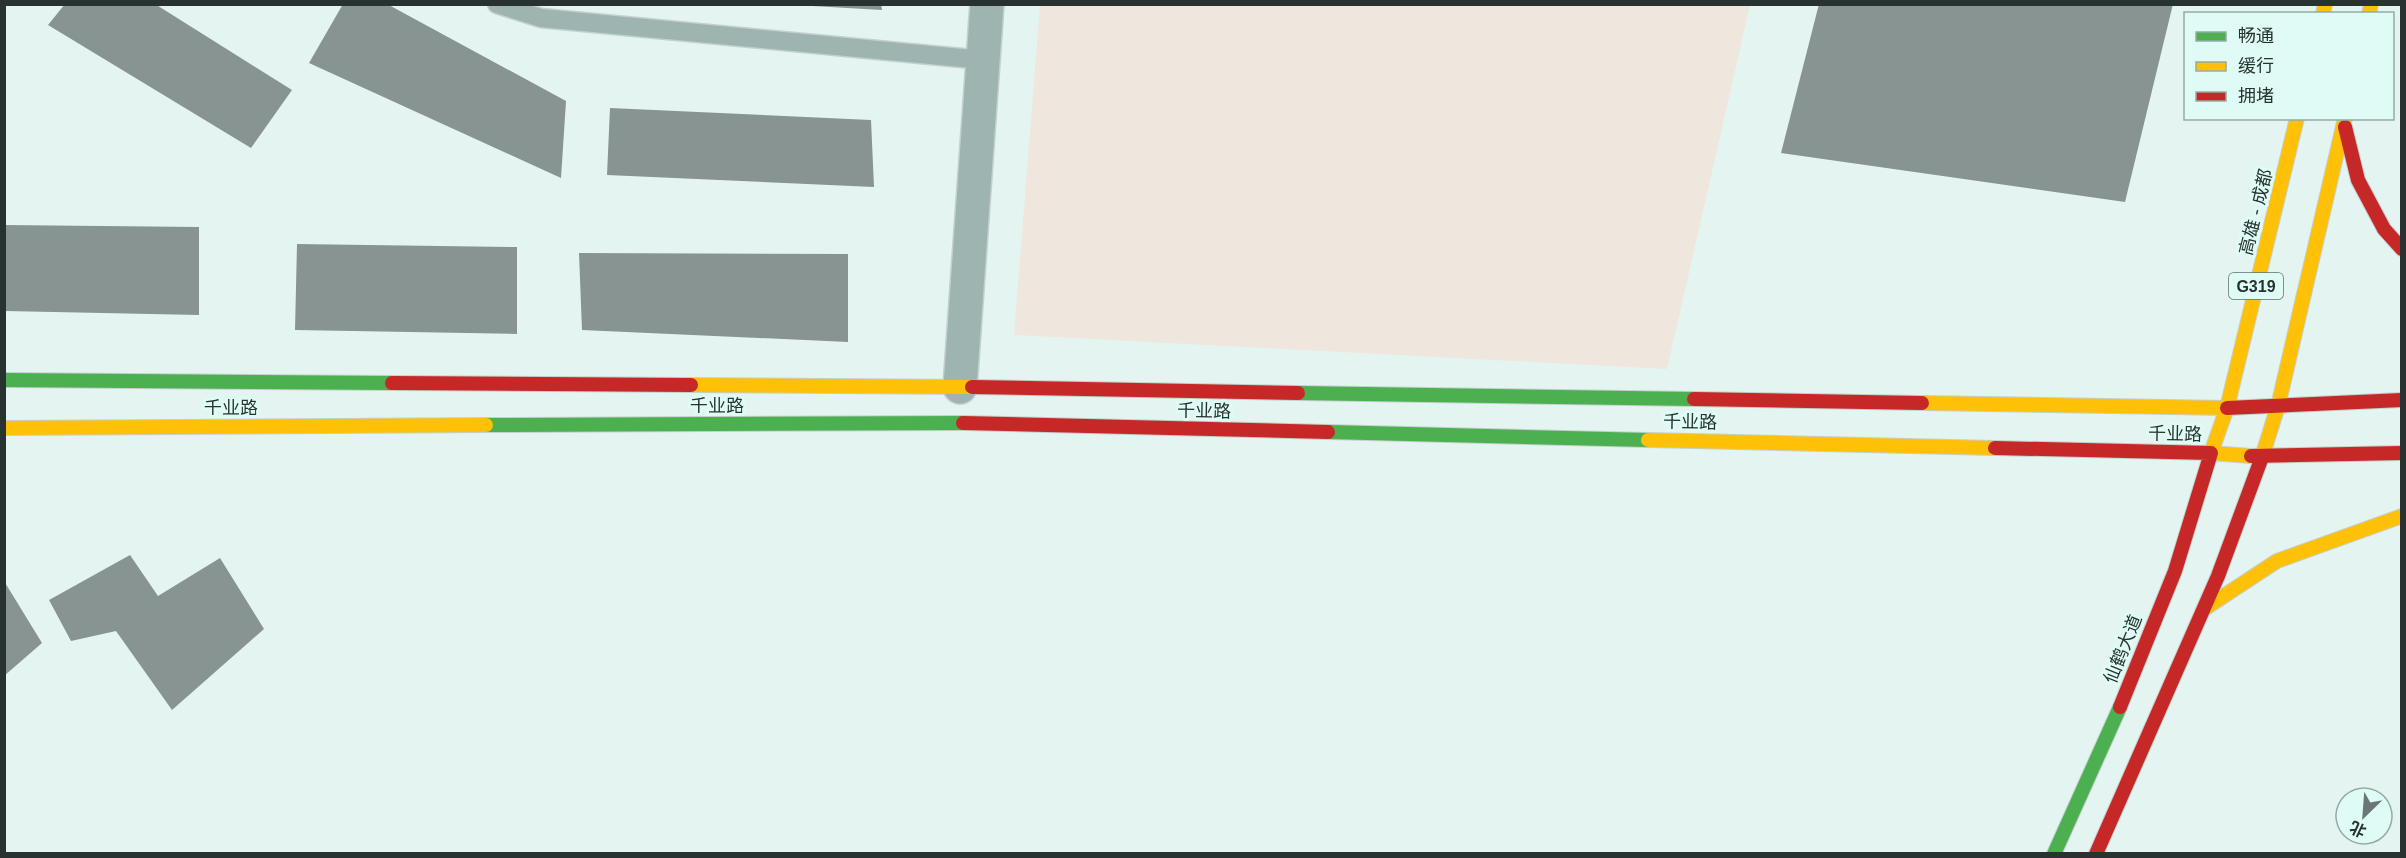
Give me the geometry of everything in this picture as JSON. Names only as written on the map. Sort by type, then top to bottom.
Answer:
[{"type":"main road","name":"高雄 - 成都","points":[[2211,453],[2227,408],[2297,120]]},
{"type":"main road","points":[[2344,120],[2358,180],[2384,229],[2402,249]]},
{"type":"main road","name":"G319","points":[[2278,406],[2344,120]]},
{"type":"main road","name":"千业路","points":[[4,380],[960,387],[2227,408],[2402,400]]},
{"type":"main road","points":[[2096,854],[2204,609],[2262,457],[2278,406]]},
{"type":"main road","name":"千业路","points":[[4,428],[954,423],[2211,453],[2262,457],[2402,453]]},
{"type":"main road","name":"仙鹤大道","points":[[2054,854],[2125,695],[2170,581],[2211,453]]},
{"type":"main road","points":[[2204,609],[2277,561],[2402,516]]},
{"type":"street","points":[[960,387],[987,4]]},
{"type":"lane","points":[[497,4],[541,18],[983,60]]},
{"type":"shaded area","points":[[1040,5],[1750,5],[1667,369],[1014,335]]},
{"type":"building","points":[[65,4],[155,4],[292,90],[251,148],[48,25]]},
{"type":"building","points":[[343,4],[387,4],[566,101],[561,178],[309,63]]},
{"type":"building","points":[[812,4],[881,4],[882,10],[812,6]]},
{"type":"building","points":[[1819,4],[2173,4],[2125,202],[1781,153]]},
{"type":"building","points":[[610,108],[871,120],[874,187],[607,175]]},
{"type":"building","points":[[5,225],[199,227],[199,315],[5,311]]},
{"type":"building","points":[[297,244],[517,247],[517,334],[295,330]]},
{"type":"building","points":[[579,253],[848,254],[848,342],[582,330]]},
{"type":"building","points":[[130,555],[158,596],[220,558],[264,629],[172,710],[116,631],[71,641],[49,600]]},
{"type":"building","points":[[4,581],[42,643],[4,676]]},
{"type":"traffic: fast","points":[[4,380],[392,383]]},
{"type":"traffic: fast","points":[[1298,393],[1694,399]]},
{"type":"traffic: fast","points":[[486,425],[963,423]]},
{"type":"traffic: fast","points":[[1328,432],[1648,440]]},
{"type":"traffic: fast","points":[[2054,854],[2120,707]]},
{"type":"traffic: slow","points":[[2323,12],[2325,4]]},
{"type":"traffic: slow","points":[[2369,12],[2371,4]]},
{"type":"traffic: slow","points":[[2251,456],[2211,453],[2227,408],[2297,120]]},
{"type":"traffic: slow","points":[[2262,457],[2278,406],[2345,120]]},
{"type":"traffic: slow","points":[[691,385],[972,387]]},
{"type":"traffic: slow","points":[[1922,403],[2227,408]]},
{"type":"traffic: slow","points":[[4,428],[486,425]]},
{"type":"traffic: slow","points":[[1648,440],[1995,448]]},
{"type":"traffic: slow","points":[[2204,609],[2277,561],[2402,516]]},
{"type":"traffic: jam","points":[[2345,127],[2358,180],[2384,229],[2402,249]]},
{"type":"traffic: jam","points":[[392,383],[691,385]]},
{"type":"traffic: jam","points":[[972,387],[1298,393]]},
{"type":"traffic: jam","points":[[1694,399],[1922,403]]},
{"type":"traffic: jam","points":[[2227,408],[2402,400]]},
{"type":"traffic: jam","points":[[963,423],[1328,432]]},
{"type":"traffic: jam","points":[[1995,448],[2211,453],[2175,571],[2120,707]]},
{"type":"traffic: jam","points":[[2251,456],[2402,453]]},
{"type":"traffic: jam","points":[[2096,854],[2218,576],[2262,457]]}]
